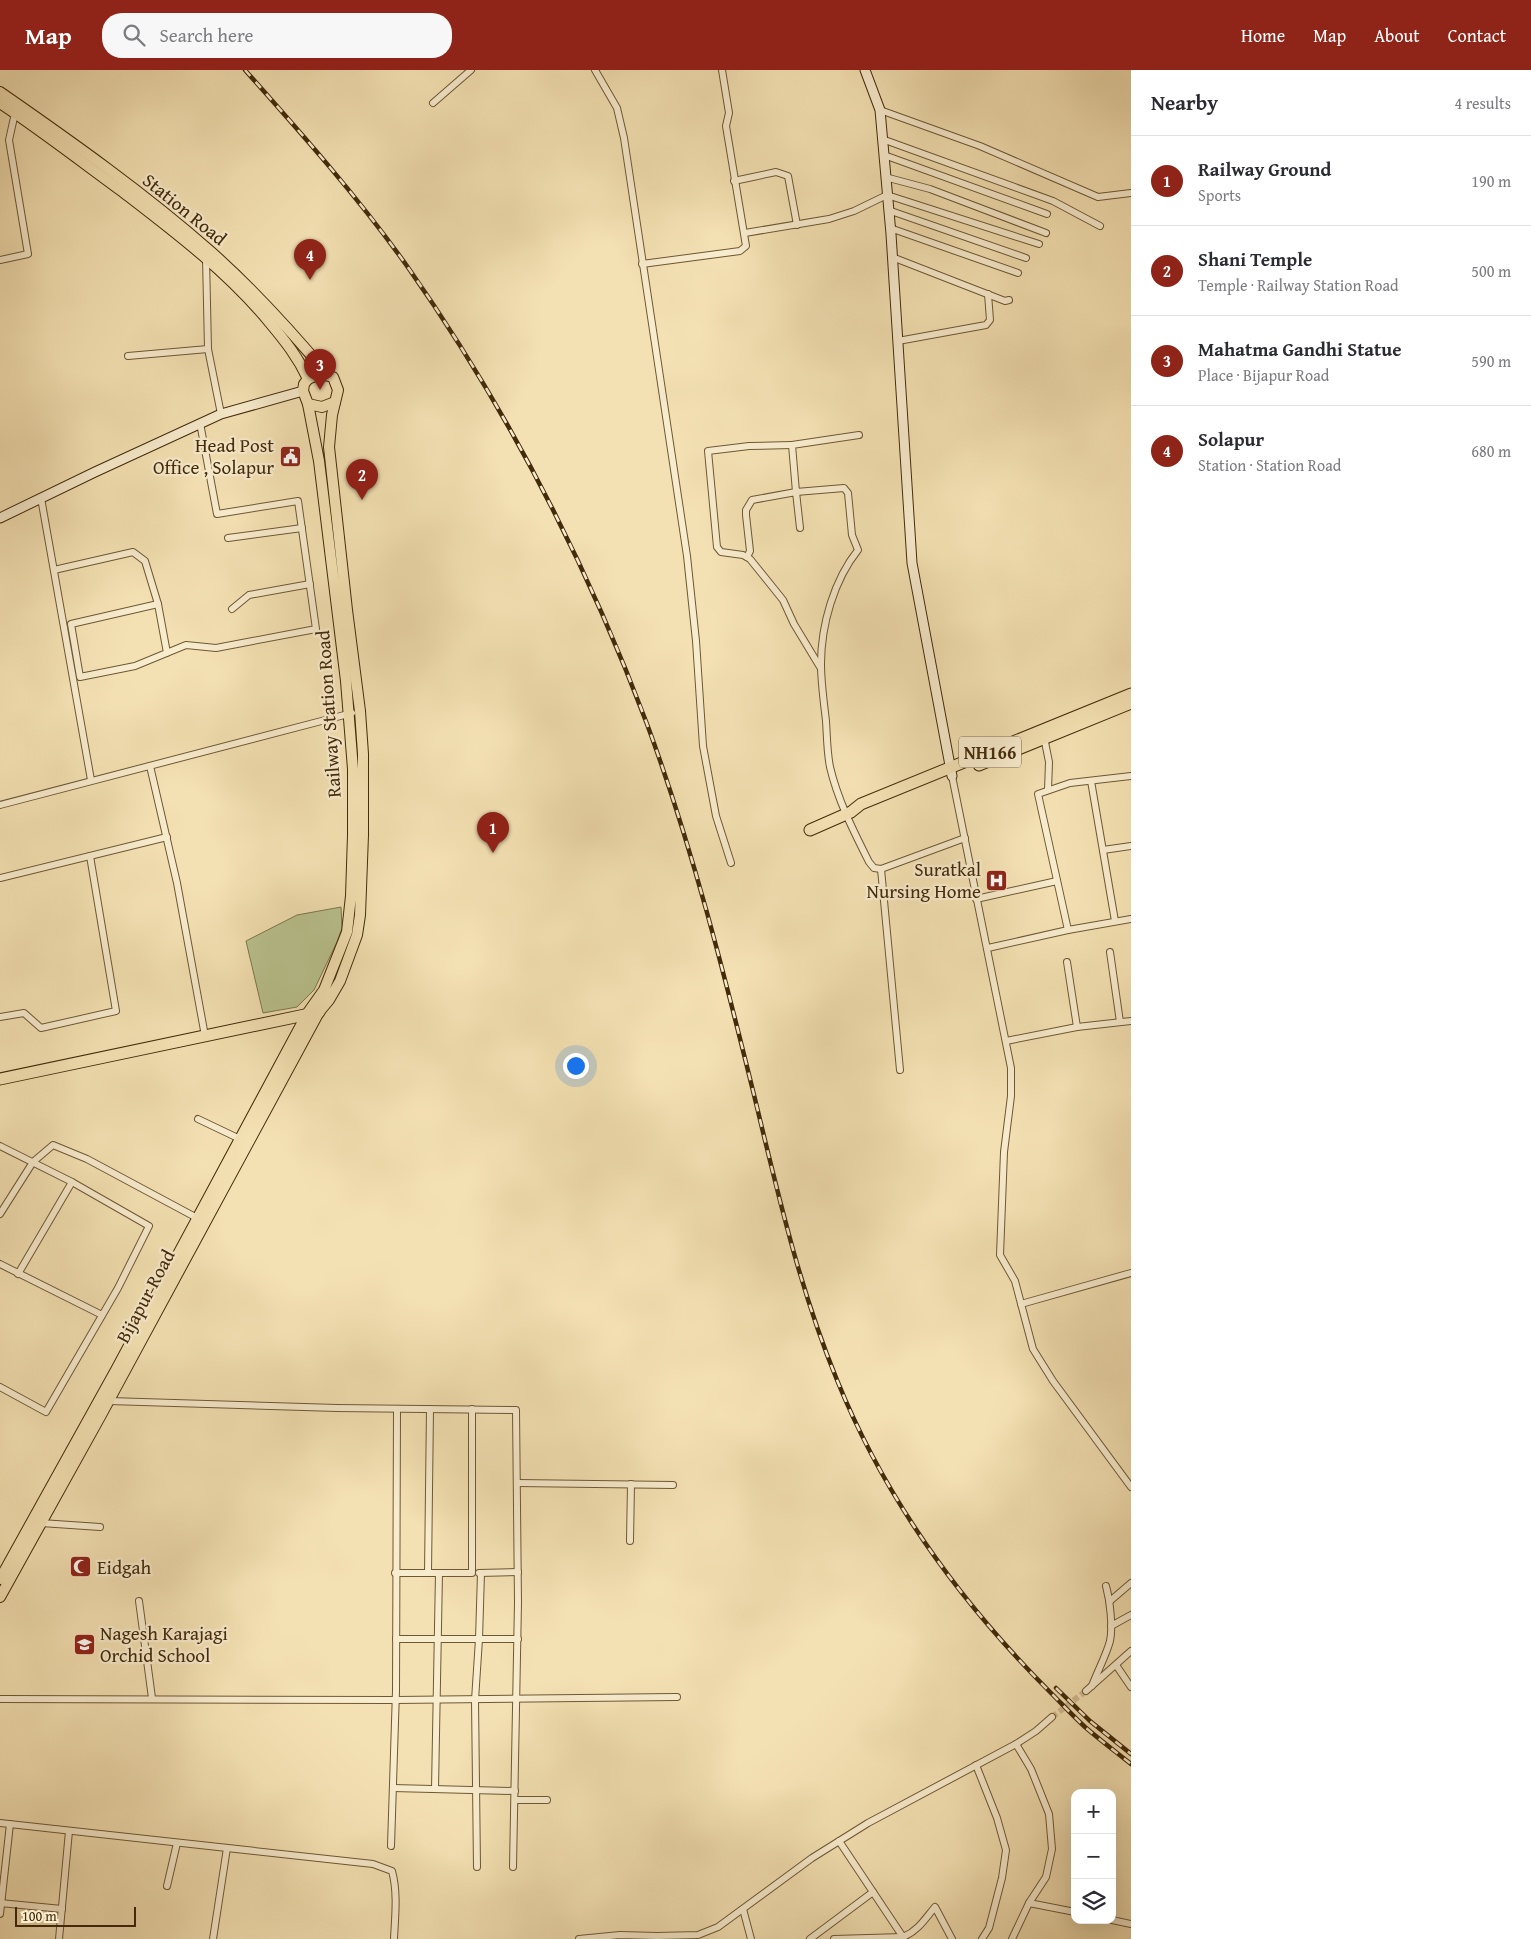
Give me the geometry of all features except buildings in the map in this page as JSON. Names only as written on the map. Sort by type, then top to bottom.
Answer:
[{"type":"highway","name":"NH166","points":[[810,830],[848,814],[863,811],[1131,694]]},
{"type":"highway","name":"NH166","points":[[1043,734],[1131,703]]},
{"type":"highway","points":[[0,1079],[319,1012]]},
{"type":"main road","points":[[865,70],[880,110],[898,341],[912,563],[951,772]]},
{"type":"main road","name":"Station Road","points":[[0,92],[80,148],[210,251],[301,341],[328,375]]},
{"type":"main road","name":"Station Road","points":[[0,102],[54,140],[206,258],[253,302],[293,351],[308,379]]},
{"type":"main road","points":[[316,374],[328,375],[333,378],[338,386],[338,395],[335,402],[322,407],[308,404],[303,391],[304,384],[308,379],[316,374]]},
{"type":"main road","points":[[0,518],[200,423],[222,414],[303,391]]},
{"type":"main road","name":"Railway Station Road","points":[[201,1220],[240,1138],[307,1014],[324,990],[342,947],[348,921],[353,834],[355,712],[329,447],[335,402]]},
{"type":"main road","name":"Railway Station Road","points":[[308,404],[319,462],[355,712],[363,754],[363,835],[360,915],[357,935],[340,981],[329,1000],[319,1012]]},
{"type":"main road","name":"Bijapur Road","points":[[0,1596],[109,1400],[201,1220],[319,1012]]},
{"type":"main road","points":[[0,1579],[201,1220]]},
{"type":"street","points":[[433,103],[471,70]]},
{"type":"street","points":[[595,70],[617,108],[625,146],[687,556],[704,746],[716,816],[731,863]]},
{"type":"street","points":[[642,264],[740,251],[746,246],[726,126],[729,113],[722,70]]},
{"type":"street","points":[[880,110],[980,146],[1098,197],[1131,193]]},
{"type":"street","points":[[0,260],[28,254],[9,140],[15,113]]},
{"type":"street","points":[[882,138],[995,178],[1053,201],[1100,226]]},
{"type":"street","points":[[884,155],[1046,214]]},
{"type":"street","points":[[734,181],[776,172],[788,176],[797,225]]},
{"type":"street","points":[[886,177],[930,190],[1046,233]]},
{"type":"street","points":[[745,233],[829,219],[846,214],[887,195],[1039,244]]},
{"type":"street","points":[[888,210],[1026,258]]},
{"type":"street","points":[[890,228],[1018,273]]},
{"type":"street","points":[[892,257],[988,294],[1009,300]]},
{"type":"street","points":[[206,258],[208,349],[222,414]]},
{"type":"street","points":[[898,341],[986,326],[990,320],[988,294]]},
{"type":"street","points":[[128,356],[208,349]]},
{"type":"street","points":[[158,604],[71,624],[80,677],[135,666],[186,645],[216,648],[316,630],[298,501],[217,514],[200,423]]},
{"type":"street","points":[[821,668],[794,624],[783,600],[747,557],[721,552],[717,547],[708,451],[749,446],[792,445],[859,435]]},
{"type":"street","points":[[792,445],[800,528]]},
{"type":"street","points":[[747,557],[750,551],[746,514],[748,504],[752,500],[796,492],[844,488],[848,493],[852,535],[858,550],[846,564],[829,608],[822,645],[821,668],[830,766],[848,814],[869,862],[874,868],[881,869],[965,838]]},
{"type":"street","points":[[41,498],[91,780]]},
{"type":"street","points":[[228,538],[302,528]]},
{"type":"street","points":[[54,570],[133,552],[145,561],[158,604],[167,653]]},
{"type":"street","points":[[232,609],[249,595],[310,584]]},
{"type":"street","points":[[0,805],[355,712]]},
{"type":"street","points":[[1043,734],[1049,762],[1048,790]]},
{"type":"street","points":[[150,766],[177,883],[205,1036]]},
{"type":"street","points":[[951,772],[1011,1068],[1011,1096],[1004,1152],[1000,1255],[1015,1281],[1033,1349],[1053,1381],[1131,1487]]},
{"type":"street","points":[[1068,930],[1038,794],[1070,783],[1131,776]]},
{"type":"street","points":[[1091,781],[1115,921]]},
{"type":"street","points":[[0,878],[166,837]]},
{"type":"street","points":[[1103,850],[1131,846]]},
{"type":"street","points":[[0,1017],[24,1013],[41,1028],[116,1011],[90,856]]},
{"type":"street","points":[[881,869],[900,1070]]},
{"type":"street","points":[[976,899],[1057,881]]},
{"type":"street","points":[[988,948],[1068,930],[1131,919]]},
{"type":"street","points":[[1110,952],[1120,1022]]},
{"type":"street","points":[[1067,962],[1077,1027]]},
{"type":"street","points":[[1006,1041],[1077,1027],[1131,1021]]},
{"type":"street","points":[[198,1119],[240,1138]]},
{"type":"street","points":[[0,1214],[32,1162],[53,1145],[87,1159],[201,1220]]},
{"type":"street","points":[[0,1146],[72,1182],[149,1226],[118,1288],[46,1412],[0,1387]]},
{"type":"street","points":[[18,1274],[72,1182]]},
{"type":"street","points":[[0,1264],[102,1315]]},
{"type":"street","points":[[1021,1304],[1131,1273]]},
{"type":"street","points":[[109,1400],[397,1409],[516,1410],[518,1639],[513,1867]]},
{"type":"street","points":[[391,1846],[396,1700],[397,1409]]},
{"type":"street","points":[[428,1573],[430,1409]]},
{"type":"street","points":[[472,1410],[472,1573]]},
{"type":"street","points":[[517,1483],[673,1485]]},
{"type":"street","points":[[630,1541],[631,1484]]},
{"type":"street","points":[[41,1523],[100,1528]]},
{"type":"street","points":[[395,1573],[518,1572]]},
{"type":"street","points":[[435,1789],[439,1573]]},
{"type":"street","points":[[478,1866],[475,1700],[481,1573]]},
{"type":"street","points":[[1110,1601],[1131,1583]]},
{"type":"street","points":[[1092,1686],[1110,1642],[1110,1601],[1106,1586]]},
{"type":"street","points":[[139,1601],[152,1698]]},
{"type":"street","points":[[1111,1626],[1131,1614]]},
{"type":"street","points":[[396,1639],[518,1639]]},
{"type":"street","points":[[1086,1690],[1131,1651]]},
{"type":"street","points":[[1116,1665],[1131,1687]]},
{"type":"street","points":[[0,1699],[475,1700],[677,1698]]},
{"type":"street","points":[[579,1939],[706,1935],[812,1858],[868,1823],[1016,1744],[1036,1731],[1052,1717]]},
{"type":"street","points":[[1012,1939],[1029,1903],[1046,1877],[1052,1849],[1049,1814],[1031,1769],[1016,1744]]},
{"type":"street","points":[[976,1765],[997,1818],[1006,1850],[1002,1878],[989,1928],[982,1939]]},
{"type":"street","points":[[393,1788],[515,1791]]},
{"type":"street","points":[[515,1800],[547,1800]]},
{"type":"street","points":[[0,1823],[373,1864],[392,1871],[396,1901],[394,1939]]},
{"type":"street","points":[[0,1914],[10,1824]]},
{"type":"street","points":[[59,1939],[69,1831]]},
{"type":"street","points":[[839,1841],[903,1937]]},
{"type":"street","points":[[167,1886],[176,1843]]},
{"type":"street","points":[[213,1939],[227,1848]]},
{"type":"street","points":[[810,1939],[873,1892]]},
{"type":"street","points":[[1,1903],[62,1909]]},
{"type":"street","points":[[1029,1903],[1071,1911]]},
{"type":"street","points":[[834,1939],[903,1937],[921,1925],[935,1907],[952,1939]]},
{"type":"street","points":[[743,1909],[751,1939]]},
{"type":"street","points":[[1116,1921],[1131,1924]]},
{"type":"green space","points":[[341,907],[342,928],[314,990],[297,1007],[263,1013],[246,941],[297,915]]},
{"type":"tunnel","points":[[1052,1717],[1086,1691]]},
{"type":"railway","points":[[245,70],[369,215],[407,266],[443,320],[478,374],[510,430],[541,487],[598,604],[647,724],[679,816],[731,1004],[781,1206],[801,1277],[824,1346],[856,1424],[902,1508],[956,1586],[1018,1659],[1076,1719],[1131,1764]]},
{"type":"railway","points":[[1056,1688],[1090,1721],[1131,1754]]},
{"type":"place","name":"Solapur","points":[[310,280]]},
{"type":"place","name":"Mahatma Gandhi Statue","points":[[320,390]]},
{"type":"place","name":"Head Post Office , Solapur","points":[[290,456]]},
{"type":"place","name":"Shani Temple","points":[[362,500]]},
{"type":"place","name":"Railway Ground","points":[[493,853]]},
{"type":"place","name":"Suratkal Nursing Home","points":[[997,880]]},
{"type":"place","name":"Eidgah","points":[[81,1567]]},
{"type":"place","name":"Nagesh Karajagi Orchid School","points":[[84,1644]]}]
